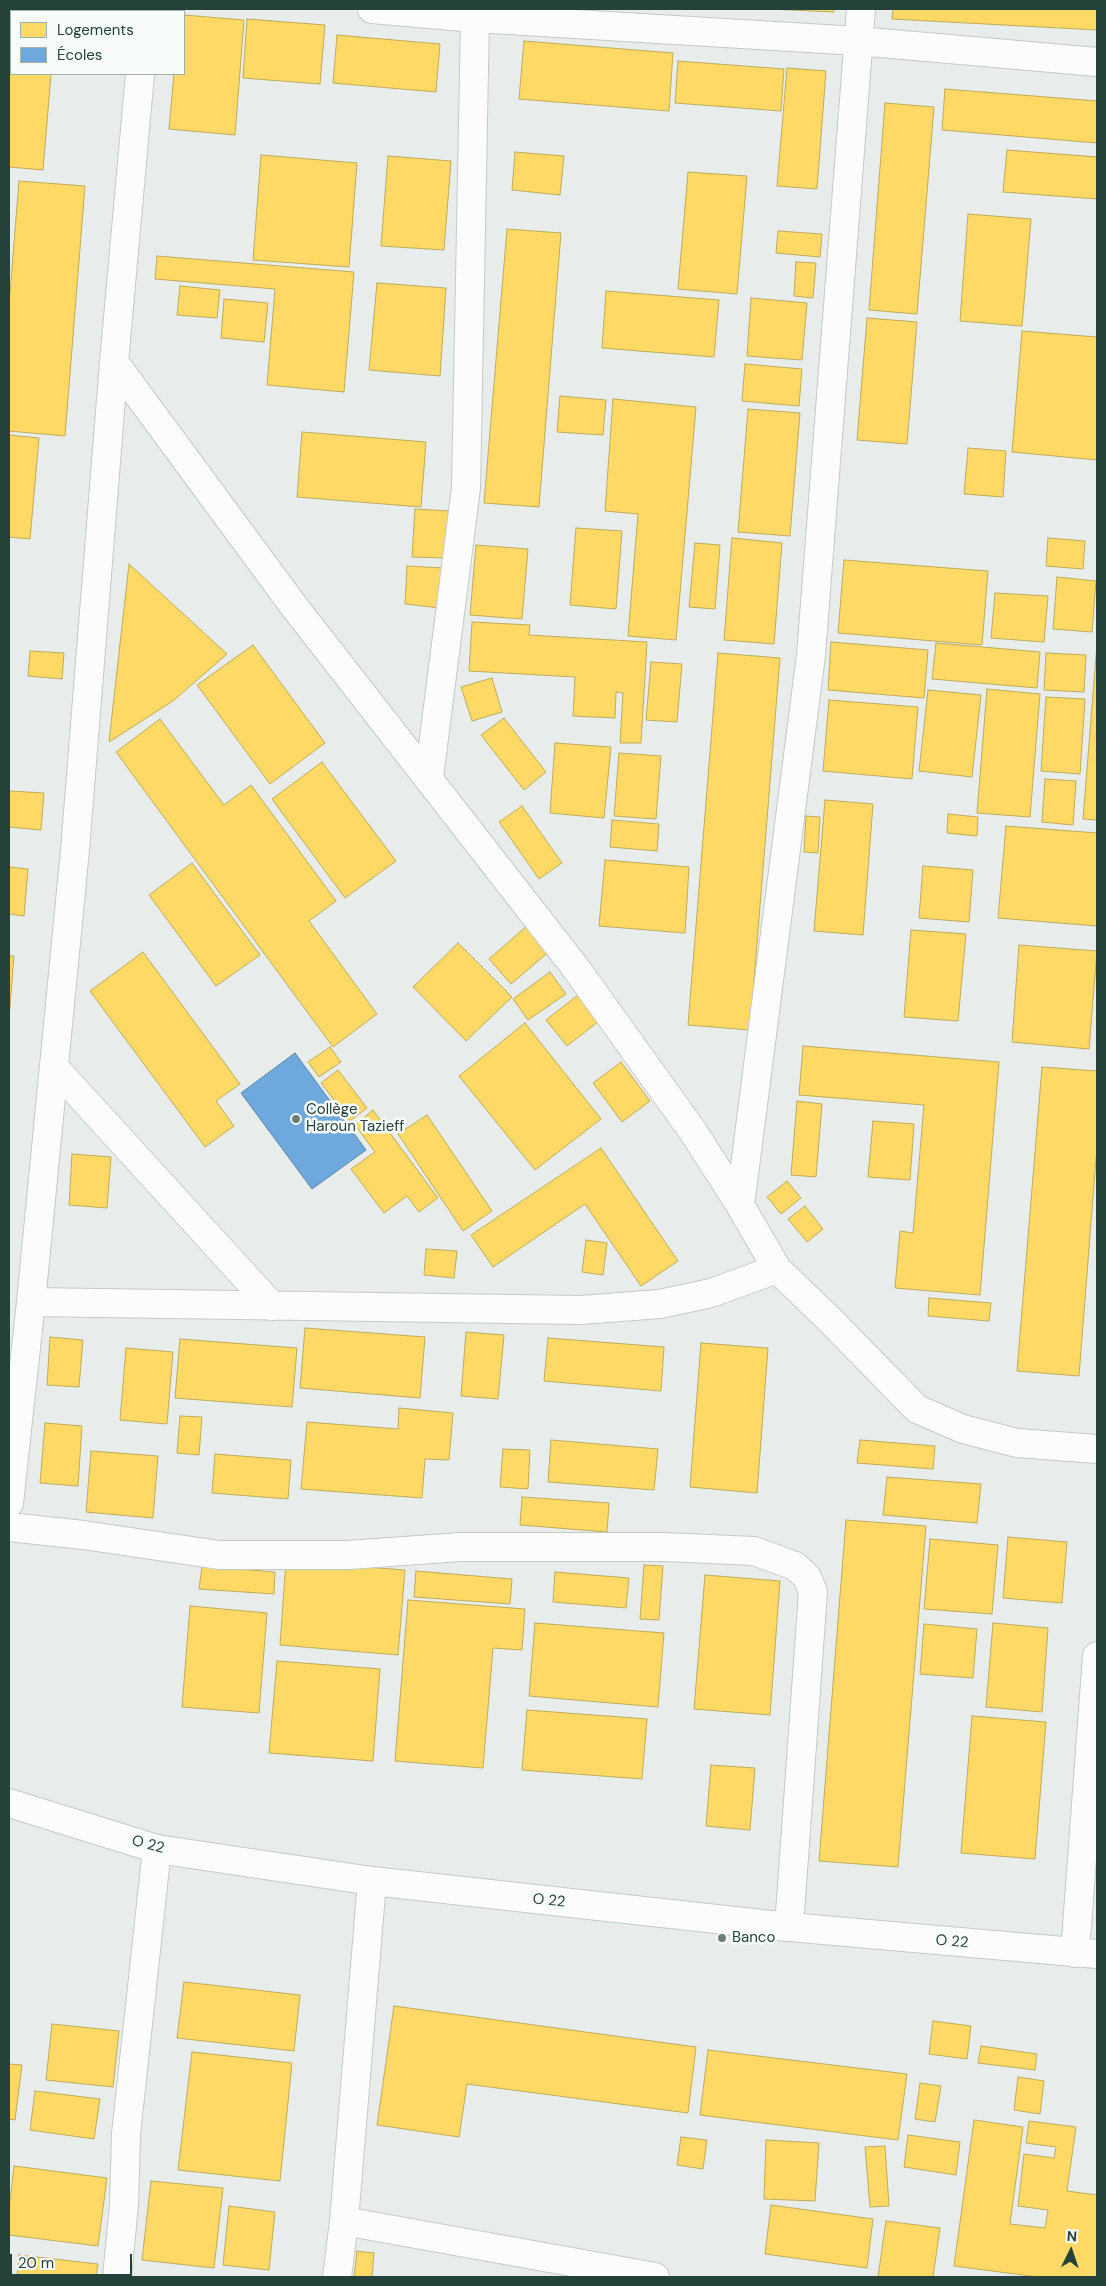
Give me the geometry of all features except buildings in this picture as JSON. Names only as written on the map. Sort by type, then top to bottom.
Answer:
[{"type":"street","points":[[372,9],[475,18],[858,40],[1097,62]]},
{"type":"street","points":[[740,1205],[811,655],[861,9]]},
{"type":"street","points":[[429,777],[466,488],[475,18]]},
{"type":"street","points":[[9,1503],[31,1302],[74,850],[140,75]]},
{"type":"street","points":[[114,362],[293,605],[581,974],[694,1133],[740,1205],[777,1269],[917,1409],[963,1429],[1017,1442],[1097,1449]]},
{"type":"street","points":[[54,1067],[272,1306]]},
{"type":"street","points":[[31,1302],[616,1309],[660,1304],[711,1293],[777,1269]]},
{"type":"street","points":[[9,1527],[83,1535],[219,1555],[348,1555],[460,1546],[665,1547],[754,1551],[795,1566],[806,1577],[813,1592],[789,1927]]},
{"type":"street","points":[[1086,1954],[1097,1656]]},
{"type":"street","name":"O 22","points":[[9,1803],[157,1849],[372,1881],[789,1927],[1086,1954]]},
{"type":"street","points":[[117,2277],[124,2205],[127,2124],[157,1849]]},
{"type":"street","points":[[337,2277],[344,2221],[372,1881]]},
{"type":"street","points":[[344,2221],[655,2277]]},
{"type":"place","name":"Collège Haroun Tazieff","points":[[296,1119]]},
{"type":"place","name":"Banco","points":[[722,1938]]}]
